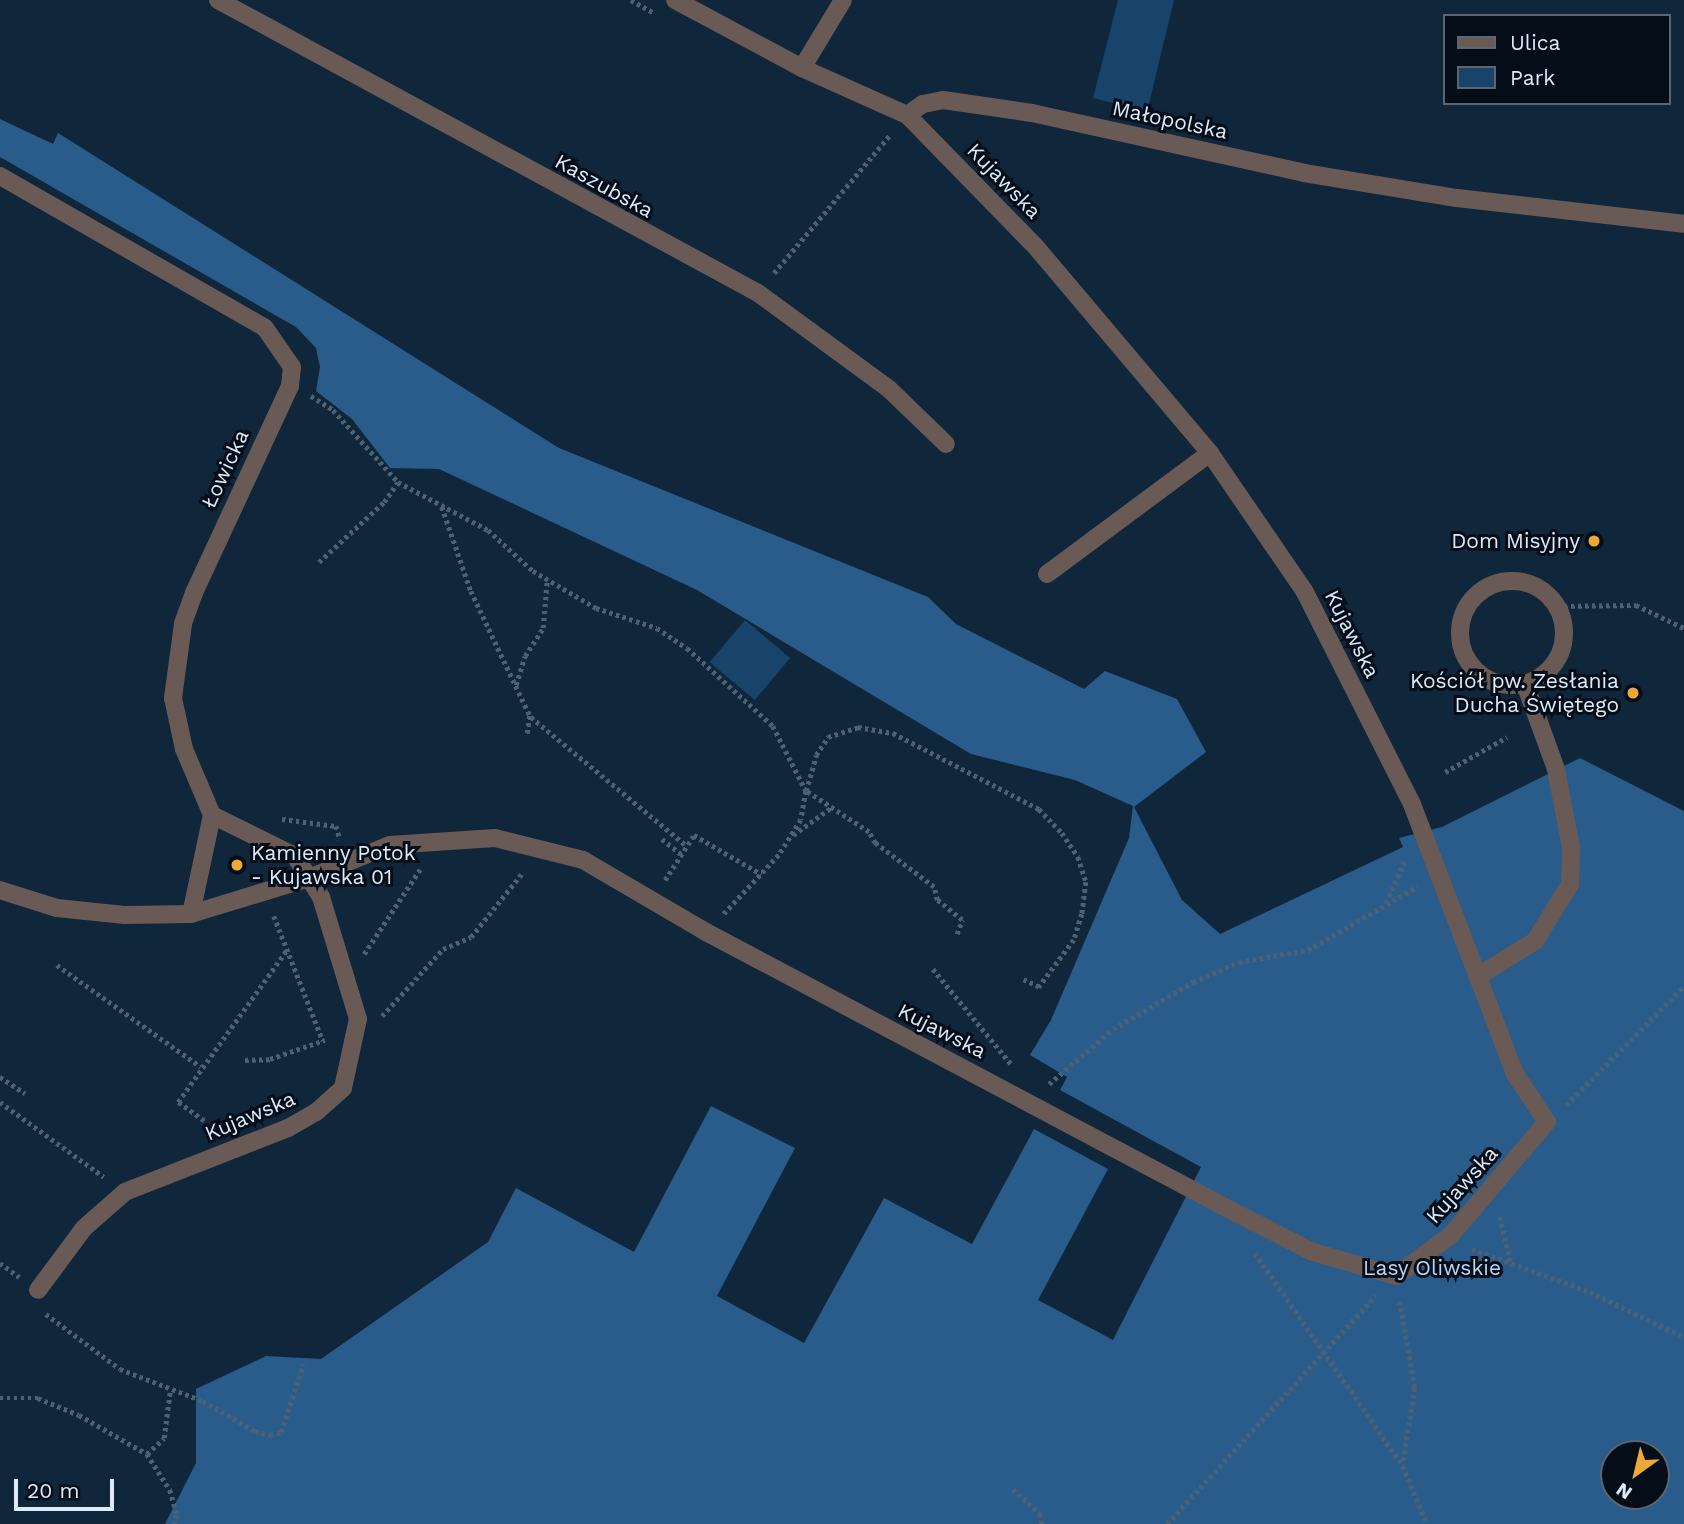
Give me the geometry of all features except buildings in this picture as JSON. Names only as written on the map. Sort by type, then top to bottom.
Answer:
[{"type":"street","name":"Kaszubska","points":[[218,0],[758,293],[889,388],[946,444]]},
{"type":"street","points":[[675,0],[802,68],[907,115]]},
{"type":"street","points":[[802,68],[843,0]]},
{"type":"street","name":"Małopolska","points":[[907,115],[923,104],[943,100],[1032,113],[1304,173],[1457,198],[1684,224]]},
{"type":"street","name":"Kujawska","points":[[0,890],[57,908],[125,915],[191,914],[309,878],[390,845],[495,838],[583,860],[706,932],[1312,1252],[1396,1276],[1451,1234],[1547,1122],[1515,1074],[1480,975],[1420,824],[1305,592],[1210,453],[1035,246],[907,115]]},
{"type":"street","points":[[0,176],[265,328],[292,367],[290,386]]},
{"type":"street","name":"Łowicka","points":[[212,815],[176,722],[173,698],[183,624],[207,560],[290,386]]},
{"type":"street","points":[[1047,574],[1210,453]]},
{"type":"street","points":[[1512,580],[1530,584],[1557,606],[1563,621],[1561,653],[1552,667],[1525,684],[1490,681],[1475,671],[1460,639],[1467,605],[1495,583],[1512,580]]},
{"type":"street","points":[[1480,975],[1535,941],[1570,884],[1572,848],[1556,769],[1525,684]]},
{"type":"street","points":[[191,914],[212,815],[295,856],[309,878]]},
{"type":"street","name":"Kujawska","points":[[38,1290],[84,1228],[125,1192],[288,1128],[316,1112],[344,1088],[358,1019],[321,897],[309,878]]},
{"type":"path","points":[[758,293],[907,115]]},
{"type":"path","points":[[290,386],[333,410],[398,482],[488,530],[547,579],[596,608],[657,628],[687,648],[773,726],[806,791],[832,807],[934,887],[937,900],[962,920],[957,934]]},
{"type":"path","points":[[319,562],[384,502],[398,482]]},
{"type":"path","points":[[442,507],[471,591],[530,716],[687,846]]},
{"type":"path","points":[[515,686],[525,656],[543,628],[547,579]]},
{"type":"path","points":[[1557,606],[1636,605],[1684,628]]},
{"type":"path","points":[[527,737],[530,716]]},
{"type":"path","points":[[706,932],[761,874],[790,838],[801,820],[816,755],[828,737],[858,727],[893,733],[945,756],[1040,809],[1078,857],[1086,882],[1074,940],[1039,987],[1024,980]]},
{"type":"path","points":[[1445,772],[1507,737]]},
{"type":"path","points":[[790,838],[832,807]]},
{"type":"path","points":[[1386,904],[1420,824]]},
{"type":"path","points":[[652,901],[694,835],[761,874]]},
{"type":"path","points":[[662,839],[681,854]]},
{"type":"path","points":[[348,982],[423,864],[411,867]]},
{"type":"path","points":[[355,1038],[388,1011],[443,949],[471,937],[529,866],[516,865]]},
{"type":"path","points":[[933,969],[998,1044],[1032,1102],[1114,1030],[1193,982],[1239,962],[1308,950],[1440,873]]},
{"type":"path","points":[[245,1060],[270,1059],[324,1041],[274,915],[321,897]]},
{"type":"path","points":[[204,1121],[178,1102],[286,950]]},
{"type":"path","points":[[57,965],[201,1067]]},
{"type":"path","points":[[1547,1122],[1684,986]]},
{"type":"path","points":[[0,1077],[25,1093]]},
{"type":"path","points":[[0,1102],[125,1192]]},
{"type":"path","points":[[1493,1186],[1512,1266]]},
{"type":"path","points":[[1451,1234],[1478,1254],[1590,1292],[1684,1337]]},
{"type":"path","points":[[1253,1250],[1403,1466],[1427,1524]]},
{"type":"path","points":[[0,1264],[12,1271]]},
{"type":"path","points":[[1167,1524],[1323,1349],[1396,1276]]},
{"type":"path","points":[[1396,1276],[1415,1388],[1403,1466]]},
{"type":"path","points":[[55,1320],[120,1369],[170,1391],[203,1401],[255,1431],[270,1435],[281,1432],[303,1365]]},
{"type":"path","points":[[147,1454],[164,1438],[170,1391]]},
{"type":"path","points":[[0,1398],[38,1398],[79,1415],[147,1454],[170,1490],[177,1515],[175,1524]]},
{"type":"path","points":[[1013,1489],[1040,1514],[1042,1524]]},
{"type":"green space","points":[[1118,0],[1174,0],[1147,112],[1093,98]]},
{"type":"green space","name":"Lasy Oliwskie","points":[[0,119],[53,144],[58,133],[559,448],[928,597],[956,624],[1084,689],[1105,671],[1177,699],[1206,752],[1134,807],[1182,900],[1220,934],[1403,847],[1399,838],[1442,827],[1580,758],[1684,811],[1684,1524],[165,1524],[196,1463],[196,1389],[266,1356],[321,1359],[488,1242],[516,1188],[634,1252],[711,1106],[795,1148],[717,1296],[804,1343],[884,1198],[972,1244],[1034,1129],[1108,1169],[1038,1300],[1113,1340],[1201,1167],[1060,1090],[1067,1077],[1030,1055],[1051,1020],[1129,838],[1133,806],[1075,780],[971,754],[697,590],[439,469],[390,468],[352,419],[316,391],[320,367],[316,348],[296,327],[0,157]]},
{"type":"green space","points":[[745,620],[790,658],[755,700],[710,662]]},
{"type":"place","name":"Dom Misyjny","points":[[1594,541]]},
{"type":"place","name":"Kościół pw. Zesłania Ducha Świętego","points":[[1633,693]]},
{"type":"place","name":"Kamienny Potok - Kujawska 01","points":[[237,865]]}]
